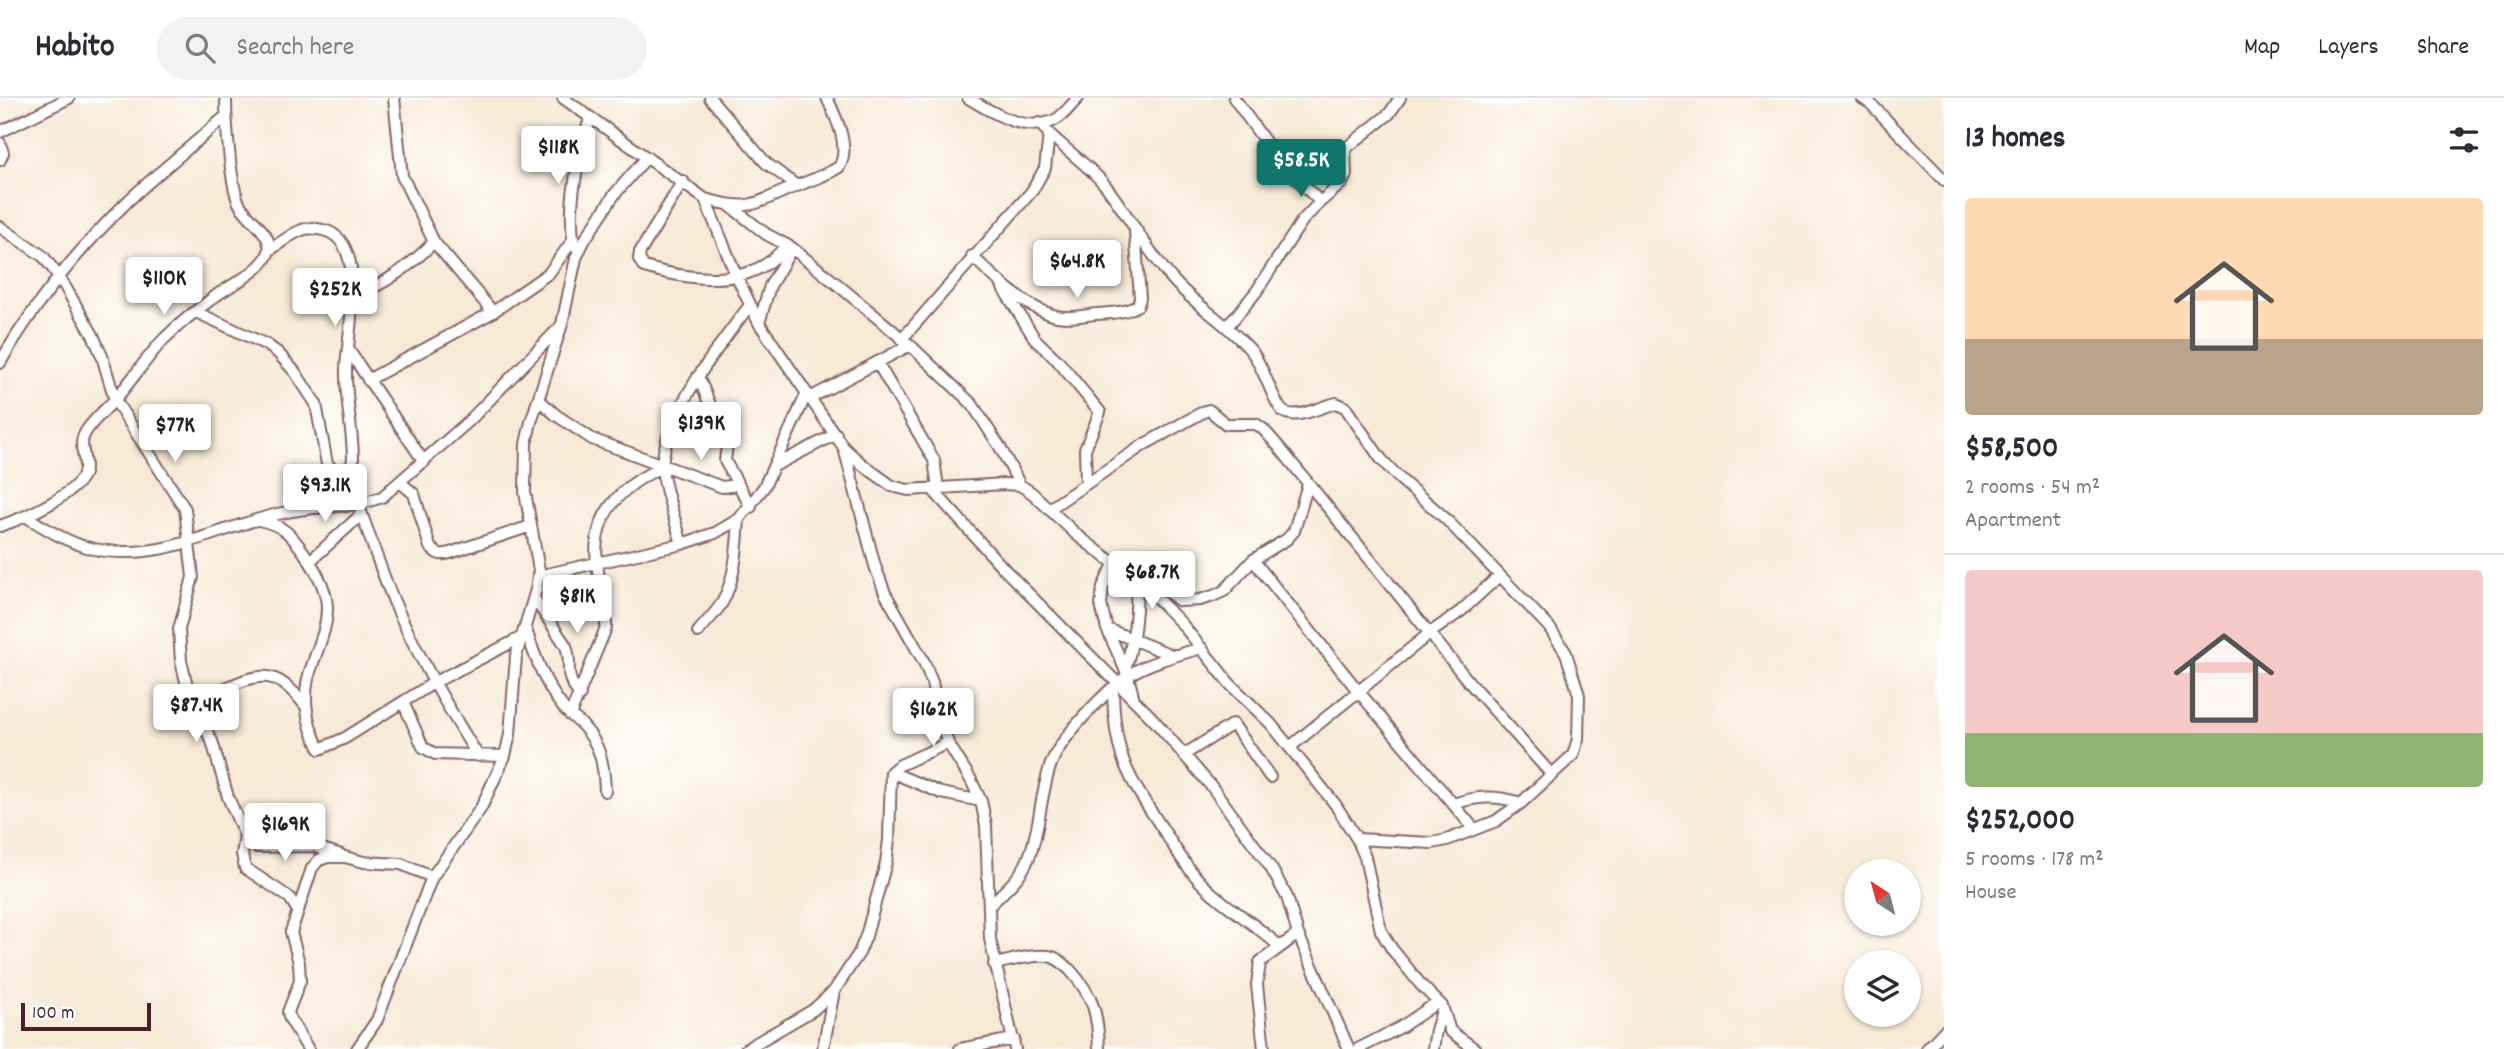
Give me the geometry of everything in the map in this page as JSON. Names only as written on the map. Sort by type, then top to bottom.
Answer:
[{"type":"street","points":[[0,131],[69,98]]},
{"type":"street","points":[[226,98],[226,116],[239,203],[268,240],[270,250]]},
{"type":"street","points":[[394,98],[402,176],[434,242],[494,312]]},
{"type":"street","points":[[563,98],[705,199],[730,206],[753,205],[835,169],[842,163],[844,150],[839,128],[827,98]]},
{"type":"street","points":[[710,98],[766,163],[797,186]]},
{"type":"street","points":[[968,98],[1003,118],[1039,123],[1061,116],[1078,98]]},
{"type":"street","points":[[1235,98],[1276,157],[1320,202]]},
{"type":"street","points":[[1227,327],[1256,292],[1290,239],[1320,202],[1342,183],[1346,175],[1345,149],[1389,114],[1400,98]]},
{"type":"street","points":[[1862,98],[1878,111],[1944,180]]},
{"type":"street","points":[[0,363],[19,331],[107,223],[226,116]]},
{"type":"street","points":[[576,258],[573,240],[574,176],[590,118]]},
{"type":"street","points":[[1039,123],[1103,183],[1172,280],[1253,352],[1284,412],[1293,414],[1336,403],[1345,407],[1367,442],[1400,480],[1446,519],[1559,639],[1580,695],[1577,748],[1569,760],[1521,803],[1496,821],[1432,843],[1357,839]]},
{"type":"street","points":[[538,576],[682,544],[715,533],[739,519],[751,507],[809,395],[877,362],[906,342],[972,256],[1032,191],[1045,168],[1049,135]]},
{"type":"street","points":[[0,143],[3,153],[0,160]]},
{"type":"street","points":[[357,1049],[377,1020],[432,877],[481,808],[505,756],[510,734],[516,656],[538,576],[525,492],[526,444],[562,324],[576,258],[614,195],[648,157]]},
{"type":"street","points":[[683,181],[640,252],[640,263],[644,267],[691,278],[713,279],[736,275],[769,262],[789,246]]},
{"type":"street","points":[[705,199],[759,323],[844,448],[875,566],[886,593],[924,662],[948,743],[981,801],[986,825],[994,964],[1014,1044],[960,1049]]},
{"type":"street","points":[[730,206],[766,234],[789,246],[906,342],[980,415],[1020,485],[1077,535],[1132,576],[1182,624],[1230,684],[1271,723],[1335,804],[1357,839],[1365,857],[1381,931],[1405,966],[1440,1007],[1454,1036],[1475,1049]]},
{"type":"street","points":[[0,227],[43,256],[60,278],[93,335],[115,400],[185,509],[193,577],[179,629],[179,647],[190,699],[212,741],[223,784],[245,836],[257,847],[313,845],[364,862],[401,864],[432,877]]},
{"type":"street","points":[[972,256],[999,282],[1021,298],[1056,316],[1131,310],[1138,305],[1140,298],[1135,228]]},
{"type":"street","points":[[0,526],[27,517],[80,482],[86,468],[83,436],[162,341],[257,267],[270,250],[303,229],[330,232],[337,236],[346,252],[354,296],[346,387],[353,460],[351,466],[338,473]]},
{"type":"street","points":[[368,380],[494,312],[549,273],[573,240]]},
{"type":"street","points":[[354,296],[393,278],[434,242]]},
{"type":"street","points":[[759,323],[770,286],[789,246]]},
{"type":"street","points":[[999,282],[1035,338],[1058,361],[1100,412],[1085,449],[1086,482]]},
{"type":"street","points":[[682,544],[662,465],[673,428],[698,376],[750,305]]},
{"type":"street","points":[[196,312],[278,352],[316,404],[327,464],[338,473],[399,613],[478,757]]},
{"type":"street","points":[[27,517],[60,537],[94,549],[136,553],[189,543],[290,511],[355,508],[382,497],[424,462],[469,421],[562,324]]},
{"type":"street","points":[[348,349],[424,462]]},
{"type":"street","points":[[877,362],[934,460],[935,489],[1115,687],[1135,702],[1185,754],[1213,787],[1271,868],[1287,897],[1298,934],[1349,1049]]},
{"type":"street","points":[[698,376],[726,440],[725,461],[751,507]]},
{"type":"street","points":[[538,399],[556,415],[592,439],[722,487],[737,485]]},
{"type":"street","points":[[1049,509],[1145,444],[1209,410],[1226,424],[1256,424],[1263,429],[1506,726],[1552,775]]},
{"type":"street","points":[[774,466],[836,434]]},
{"type":"street","points":[[844,448],[892,486],[908,490],[1020,485]]},
{"type":"street","points":[[570,715],[606,628],[607,614],[596,562],[598,528],[607,509],[631,486],[662,465]]},
{"type":"street","points":[[400,482],[414,494],[430,547],[436,553],[450,553],[531,526]]},
{"type":"street","points":[[1132,576],[1149,578],[1180,601],[1200,600],[1224,591],[1253,560],[1287,540],[1294,531],[1308,484]]},
{"type":"street","points":[[310,561],[355,508]]},
{"type":"street","points":[[698,632],[722,603],[730,584],[735,566],[739,519]]},
{"type":"street","points":[[257,520],[279,525],[289,534],[310,561],[325,593],[327,609],[324,629],[306,685],[305,705],[317,743],[322,749],[524,632]]},
{"type":"street","points":[[1253,560],[1474,829]]},
{"type":"street","points":[[1115,562],[1101,596],[1102,615],[1126,672],[1135,702]]},
{"type":"street","points":[[989,906],[1022,871],[1030,857],[1043,788],[1052,761],[1066,737],[1126,672],[1136,607],[1132,576]]},
{"type":"street","points":[[1290,747],[1461,611],[1499,576]]},
{"type":"street","points":[[534,598],[566,646],[569,654],[568,680],[580,695]]},
{"type":"street","points":[[1107,629],[1174,656]]},
{"type":"street","points":[[524,632],[562,707],[582,725],[600,749],[605,790]]},
{"type":"street","points":[[1126,672],[1202,648]]},
{"type":"street","points":[[190,699],[203,698],[250,677],[260,677],[284,681],[305,705]]},
{"type":"street","points":[[1115,687],[1116,740],[1138,793],[1198,879],[1280,947]]},
{"type":"street","points":[[403,702],[428,752],[478,757],[505,756]]},
{"type":"street","points":[[1185,754],[1233,724],[1270,777]]},
{"type":"street","points":[[746,1049],[813,1010],[847,975],[862,945],[881,887],[889,840],[891,772],[898,766],[948,743]]},
{"type":"street","points":[[891,772],[941,793],[981,801]]},
{"type":"street","points":[[1453,804],[1493,796],[1521,803]]},
{"type":"street","points":[[245,836],[243,854],[246,868],[290,898],[298,911]]},
{"type":"street","points":[[308,1049],[288,1012],[300,981],[299,963],[291,939],[312,868],[319,860],[328,857],[345,857]]},
{"type":"street","points":[[1264,1049],[1257,985],[1260,962],[1298,934]]},
{"type":"street","points":[[994,964],[1048,956],[1058,959],[1091,997],[1099,1049]]},
{"type":"street","points":[[823,1049],[834,991]]},
{"type":"street","points":[[1358,1049],[1440,1007]]},
{"type":"street","points":[[1433,1049],[1440,1007]]},
{"type":"street","points":[[1927,1049],[1944,1031]]}]
